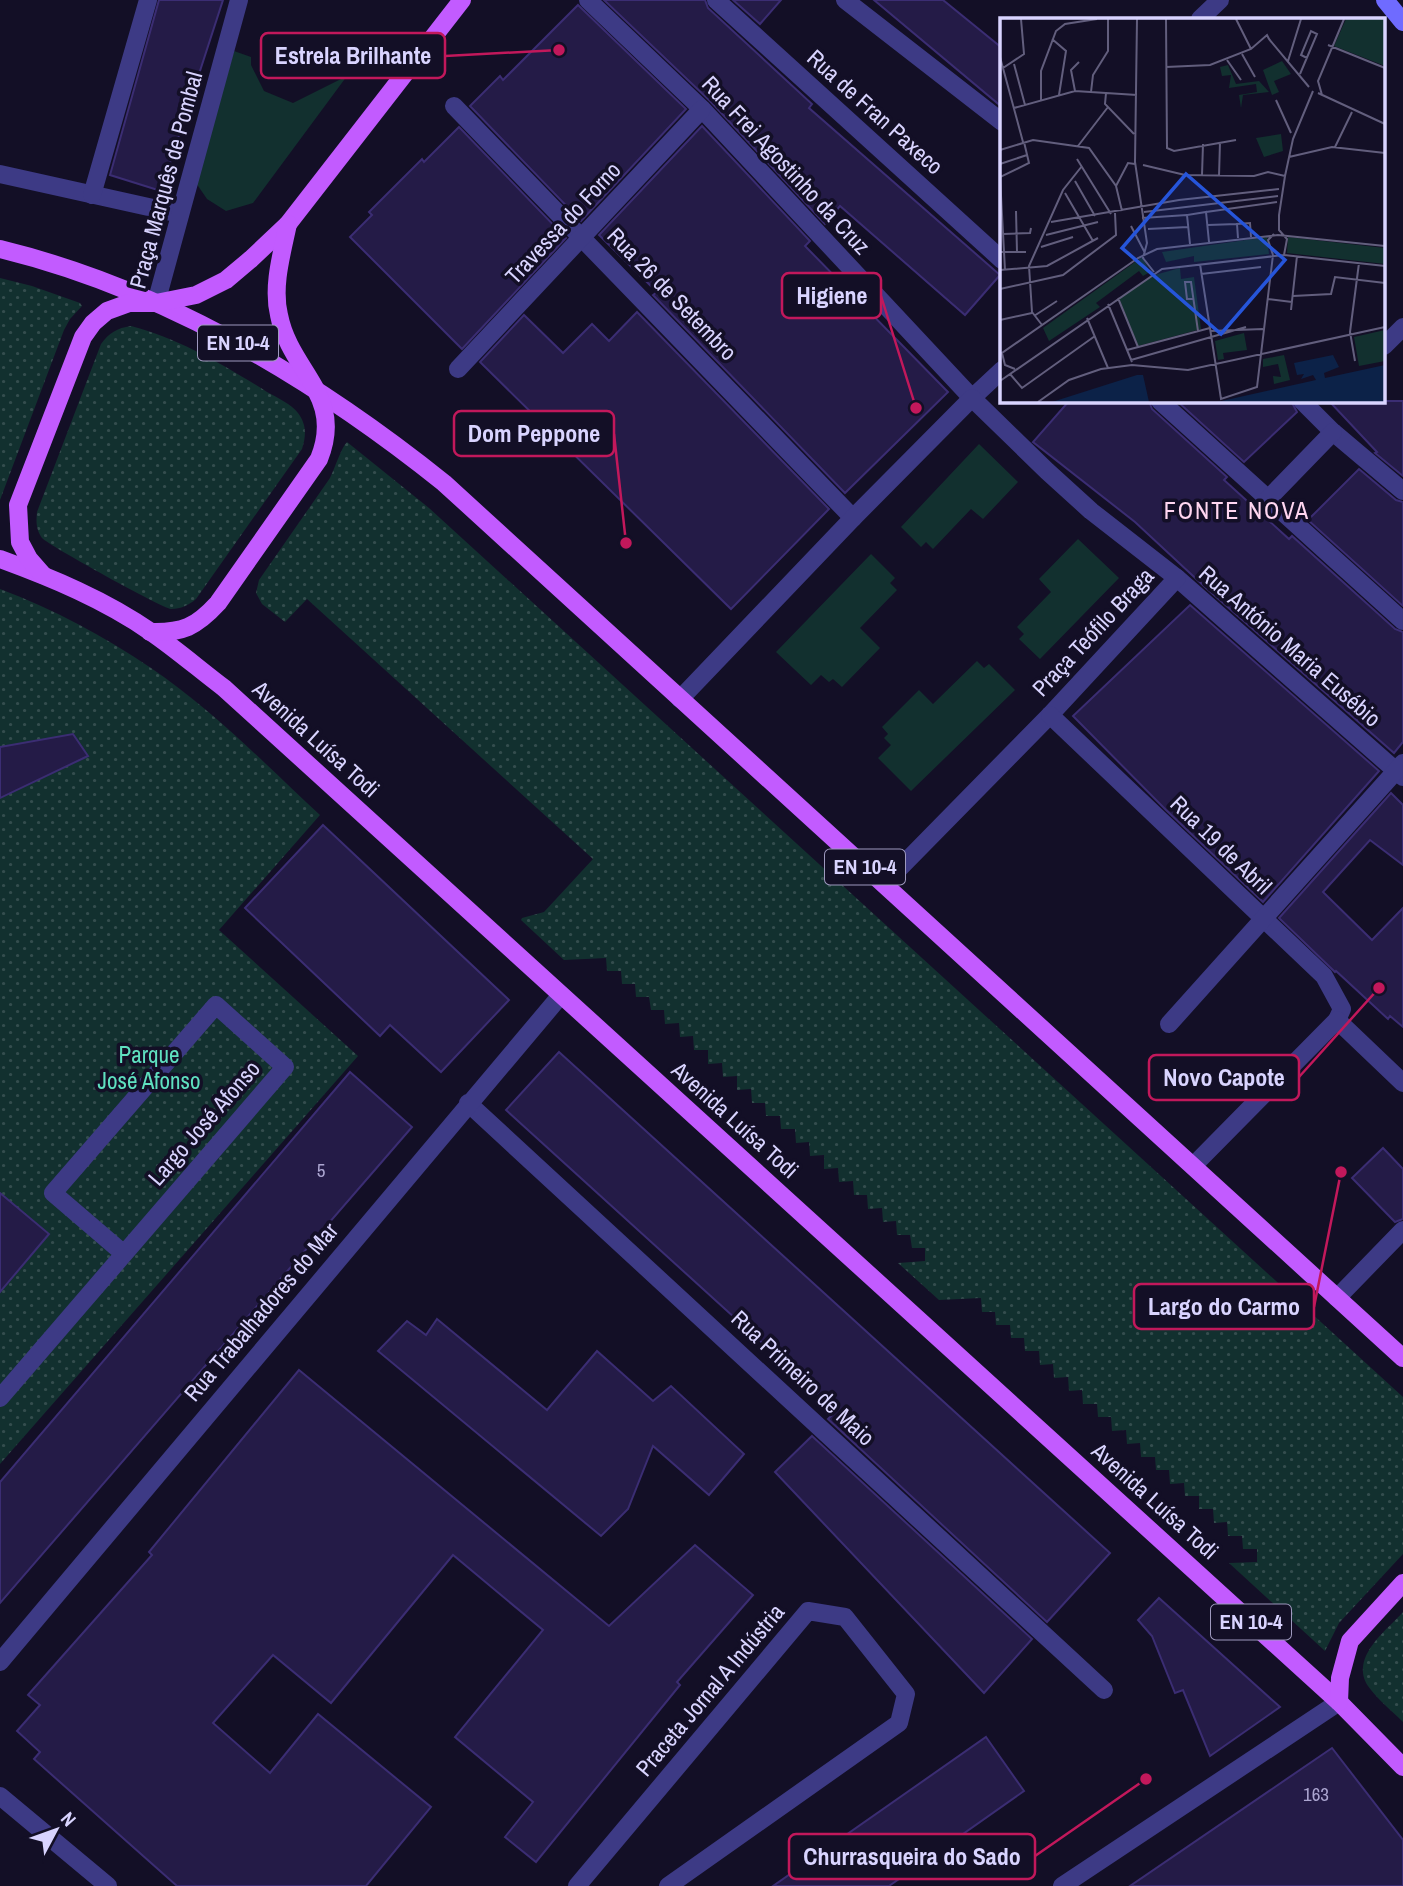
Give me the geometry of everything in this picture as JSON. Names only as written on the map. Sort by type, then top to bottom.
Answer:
[{"type":"main road","name":"Praça Marquês de Pombal","points":[[156,303],[196,295],[226,280],[288,224],[462,0]]},
{"type":"main road","points":[[1385,0],[1403,22]]},
{"type":"main road","name":"Praça Marquês de Pombal","points":[[288,224],[278,275],[278,314],[291,351],[317,388]]},
{"type":"main road","name":"EN 10-4","points":[[0,249],[99,279],[227,337],[317,388],[394,442],[444,483],[1403,1358]]},
{"type":"main road","points":[[43,575],[29,559],[20,542],[18,505],[83,337],[93,323],[107,312],[130,303],[156,303]]},
{"type":"main road","points":[[150,632],[172,632],[190,627],[204,618],[218,603],[319,459],[327,441],[327,423],[317,388]]},
{"type":"main road","name":"Avenida Luísa Todi","points":[[0,559],[93,598],[150,632],[224,688],[1339,1702],[1403,1767]]},
{"type":"main road","points":[[1339,1702],[1340,1678],[1350,1641],[1403,1583]]},
{"type":"street","points":[[92,195],[148,0]]},
{"type":"street","name":"Praça Marquês de Pombal","points":[[156,303],[239,0]]},
{"type":"street","name":"Rua Frei Agostinho da Cruz","points":[[588,0],[702,109],[972,398]]},
{"type":"street","name":"Rua de Fran Paxeco","points":[[716,0],[1000,258]]},
{"type":"street","points":[[845,0],[1000,120]]},
{"type":"street","points":[[1201,18],[1220,0]]},
{"type":"street","name":"Rua 26 de Setembro","points":[[454,106],[853,518]]},
{"type":"street","name":"Travessa do Forno","points":[[458,369],[702,109]]},
{"type":"street","points":[[0,174],[180,214]]},
{"type":"street","points":[[1386,344],[1403,327]]},
{"type":"street","points":[[681,699],[853,518],[1000,372]]},
{"type":"street","name":"Praça Teófilo Braga","points":[[884,884],[1050,715],[1177,578],[1073,495],[972,398]]},
{"type":"street","points":[[1161,402],[1403,621]]},
{"type":"street","points":[[1314,405],[1333,432],[1403,491]]},
{"type":"street","points":[[1268,499],[1333,432]]},
{"type":"street","name":"Rua António Maria Eusébio","points":[[1177,578],[1401,770]]},
{"type":"street","name":"Rua 19 de Abril","points":[[1050,715],[1324,976],[1342,1009],[1337,1020]]},
{"type":"street","points":[[1169,1024],[1262,918],[1401,770]]},
{"type":"street","name":"Rua Trabalhadores do Mar","points":[[0,1662],[561,995]]},
{"type":"street","name":"Largo José Afonso","points":[[0,1398],[285,1067],[216,1005],[53,1192],[123,1253]]},
{"type":"street","points":[[1193,1166],[1337,1020],[1403,1083]]},
{"type":"street","name":"Rua Primeiro de Maio","points":[[468,1103],[1104,1690]]},
{"type":"street","points":[[1338,1298],[1403,1230]]},
{"type":"street","name":"Praceta Jornal A Indústria","points":[[576,1886],[808,1611],[845,1617],[906,1694],[900,1723],[668,1886]]},
{"type":"street","points":[[1062,1886],[1339,1702]]},
{"type":"street","points":[[0,1796],[108,1886]]},
{"type":"green space","points":[[234,51],[251,57],[251,65],[264,91],[293,103],[347,76],[253,203],[226,211],[207,199],[196,183]]},
{"type":"green space","points":[[0,278],[32,286],[82,306],[64,330],[0,500]]},
{"type":"green space","points":[[131,326],[184,345],[235,372],[292,407],[301,417],[304,426],[302,449],[196,599],[178,608],[171,609],[148,598],[63,552],[42,538],[37,525],[37,512],[101,344],[114,332]]},
{"type":"green space","points":[[347,442],[429,508],[1403,1397],[1403,1554],[1339,1623],[1325,1651],[1229,1563],[1257,1562],[1257,1549],[1243,1549],[1242,1536],[1228,1536],[1227,1522],[1214,1523],[1213,1509],[1199,1509],[1199,1496],[1185,1496],[1184,1483],[1170,1484],[1169,1470],[1156,1470],[1155,1457],[1141,1457],[1140,1443],[1127,1444],[1126,1430],[1112,1431],[1111,1417],[1098,1417],[1097,1404],[1083,1404],[1082,1390],[1069,1391],[1068,1377],[1054,1378],[1053,1364],[1040,1365],[1039,1351],[1025,1351],[1024,1338],[1011,1338],[1010,1325],[996,1325],[995,1312],[982,1312],[981,1298],[939,1300],[898,1263],[925,1261],[925,1248],[912,1248],[910,1235],[897,1235],[896,1221],[883,1222],[882,1208],[868,1209],[867,1195],[854,1195],[853,1181],[839,1182],[838,1168],[824,1169],[824,1155],[810,1156],[809,1142],[796,1143],[795,1129],[781,1129],[780,1116],[766,1116],[765,1103],[752,1103],[751,1089],[737,1090],[737,1076],[723,1077],[722,1063],[708,1064],[708,1050],[694,1050],[693,1036],[680,1037],[679,1023],[665,1024],[664,1010],[651,1010],[649,997],[636,997],[635,984],[622,984],[621,971],[607,971],[606,958],[564,960],[521,920],[544,912],[593,859],[307,599],[285,622],[262,604],[256,593],[259,580],[330,478]]},
{"type":"green space","points":[[979,444],[1018,482],[983,519],[971,509],[933,549],[926,542],[921,547],[901,527]]},
{"type":"green space","points":[[1078,539],[1119,578],[1040,659],[1019,639],[1024,634],[1017,627],[1051,592],[1039,579]]},
{"type":"green space","points":[[871,554],[895,578],[890,583],[897,590],[860,628],[880,648],[842,687],[833,679],[829,682],[821,675],[811,685],[776,652]]},
{"type":"green space","name":"Parque José Afonso","points":[[0,589],[78,624],[174,684],[320,815],[219,930],[358,1056],[0,1464]]},
{"type":"green space","points":[[977,661],[984,668],[989,664],[1015,690],[911,791],[878,758],[891,745],[884,738],[888,734],[882,727],[919,690],[933,704]]},
{"type":"green space","points":[[1403,1612],[1403,1722],[1368,1686],[1363,1665],[1372,1645]]},
{"type":"building","points":[[159,0],[223,0],[161,191],[110,175]]},
{"type":"building","points":[[604,0],[705,0],[708,8],[812,104],[809,108],[1000,275],[965,315],[840,206],[825,224],[710,101]]},
{"type":"building","points":[[733,0],[781,0],[760,24]]},
{"type":"building","points":[[874,0],[943,0],[1000,46],[1000,105]]},
{"type":"building","points":[[578,5],[686,109],[581,221],[470,106],[500,76],[503,80]]},
{"type":"building","points":[[702,126],[810,241],[805,246],[948,392],[845,493],[653,295],[657,292],[599,235]]},
{"type":"building","points":[[459,127],[566,238],[462,349],[350,237],[372,215],[369,212],[422,159],[424,162]]},
{"type":"building","points":[[637,312],[829,509],[731,609],[480,362],[524,315],[563,353],[592,324],[609,341]]},
{"type":"building","points":[[1403,401],[1403,476],[1375,453],[1377,452],[1330,402]]},
{"type":"building","points":[[1068,402],[1149,402],[1152,409],[1227,477],[1224,480],[1289,539],[1292,536],[1395,629],[1403,632],[1403,742],[1394,753],[1135,522],[1033,442]]},
{"type":"building","points":[[1178,402],[1292,402],[1297,412],[1244,462]]},
{"type":"building","points":[[1359,469],[1396,500],[1403,502],[1403,606],[1308,520]]},
{"type":"building","points":[[1190,605],[1379,771],[1263,902],[1166,810],[1073,716]]},
{"type":"building","points":[[73,734],[88,756],[0,798],[0,747]]},
{"type":"building","points":[[1391,793],[1403,805],[1403,865],[1370,840],[1323,892],[1372,940],[1403,908],[1403,1027],[1390,1016],[1388,1019],[1279,918]]},
{"type":"building","points":[[323,825],[509,1000],[441,1072],[390,1025],[380,1036],[245,908]]},
{"type":"building","points":[[559,1052],[1110,1553],[1047,1622],[828,1419],[835,1412],[813,1389],[506,1110]]},
{"type":"building","points":[[350,1072],[412,1127],[0,1603],[0,1482]]},
{"type":"building","points":[[1383,1148],[1403,1169],[1403,1219],[1395,1222],[1352,1178]]},
{"type":"building","points":[[0,1193],[49,1234],[0,1292]]},
{"type":"building","points":[[437,1319],[547,1410],[597,1351],[653,1401],[671,1386],[744,1454],[709,1495],[653,1446],[628,1509],[601,1536],[378,1351],[407,1321],[426,1335]]},
{"type":"building","points":[[299,1370],[609,1626],[695,1545],[753,1595],[677,1682],[680,1685],[536,1862],[505,1837],[533,1802],[455,1737],[543,1630],[453,1555],[331,1703],[273,1655],[213,1723],[270,1773],[318,1714],[431,1807],[366,1886],[177,1886],[34,1759],[40,1752],[17,1731],[40,1705],[28,1695],[152,1555],[149,1552]]},
{"type":"building","points":[[812,1436],[1032,1639],[984,1693],[775,1472]]},
{"type":"building","points":[[1159,1598],[1280,1707],[1210,1756],[1183,1690],[1175,1693],[1152,1636],[1138,1620]]},
{"type":"building","points":[[986,1737],[1024,1791],[889,1886],[773,1886]]},
{"type":"building","points":[[1332,1748],[1403,1840],[1403,1886],[1130,1886]]},
{"type":"place","name":"Estrela Brilhante","points":[[559,50]]},
{"type":"place","name":"Higiene","points":[[916,408]]},
{"type":"place","name":"Dom Peppone","points":[[626,543]]},
{"type":"place","name":"Novo Capote","points":[[1379,988]]},
{"type":"place","name":"Largo do Carmo","points":[[1341,1172]]},
{"type":"place","name":"Churrasqueira do Sado","points":[[1146,1779]]},
{"type":"district","name":"FONTE NOVA","points":[[1237,511]]}]
